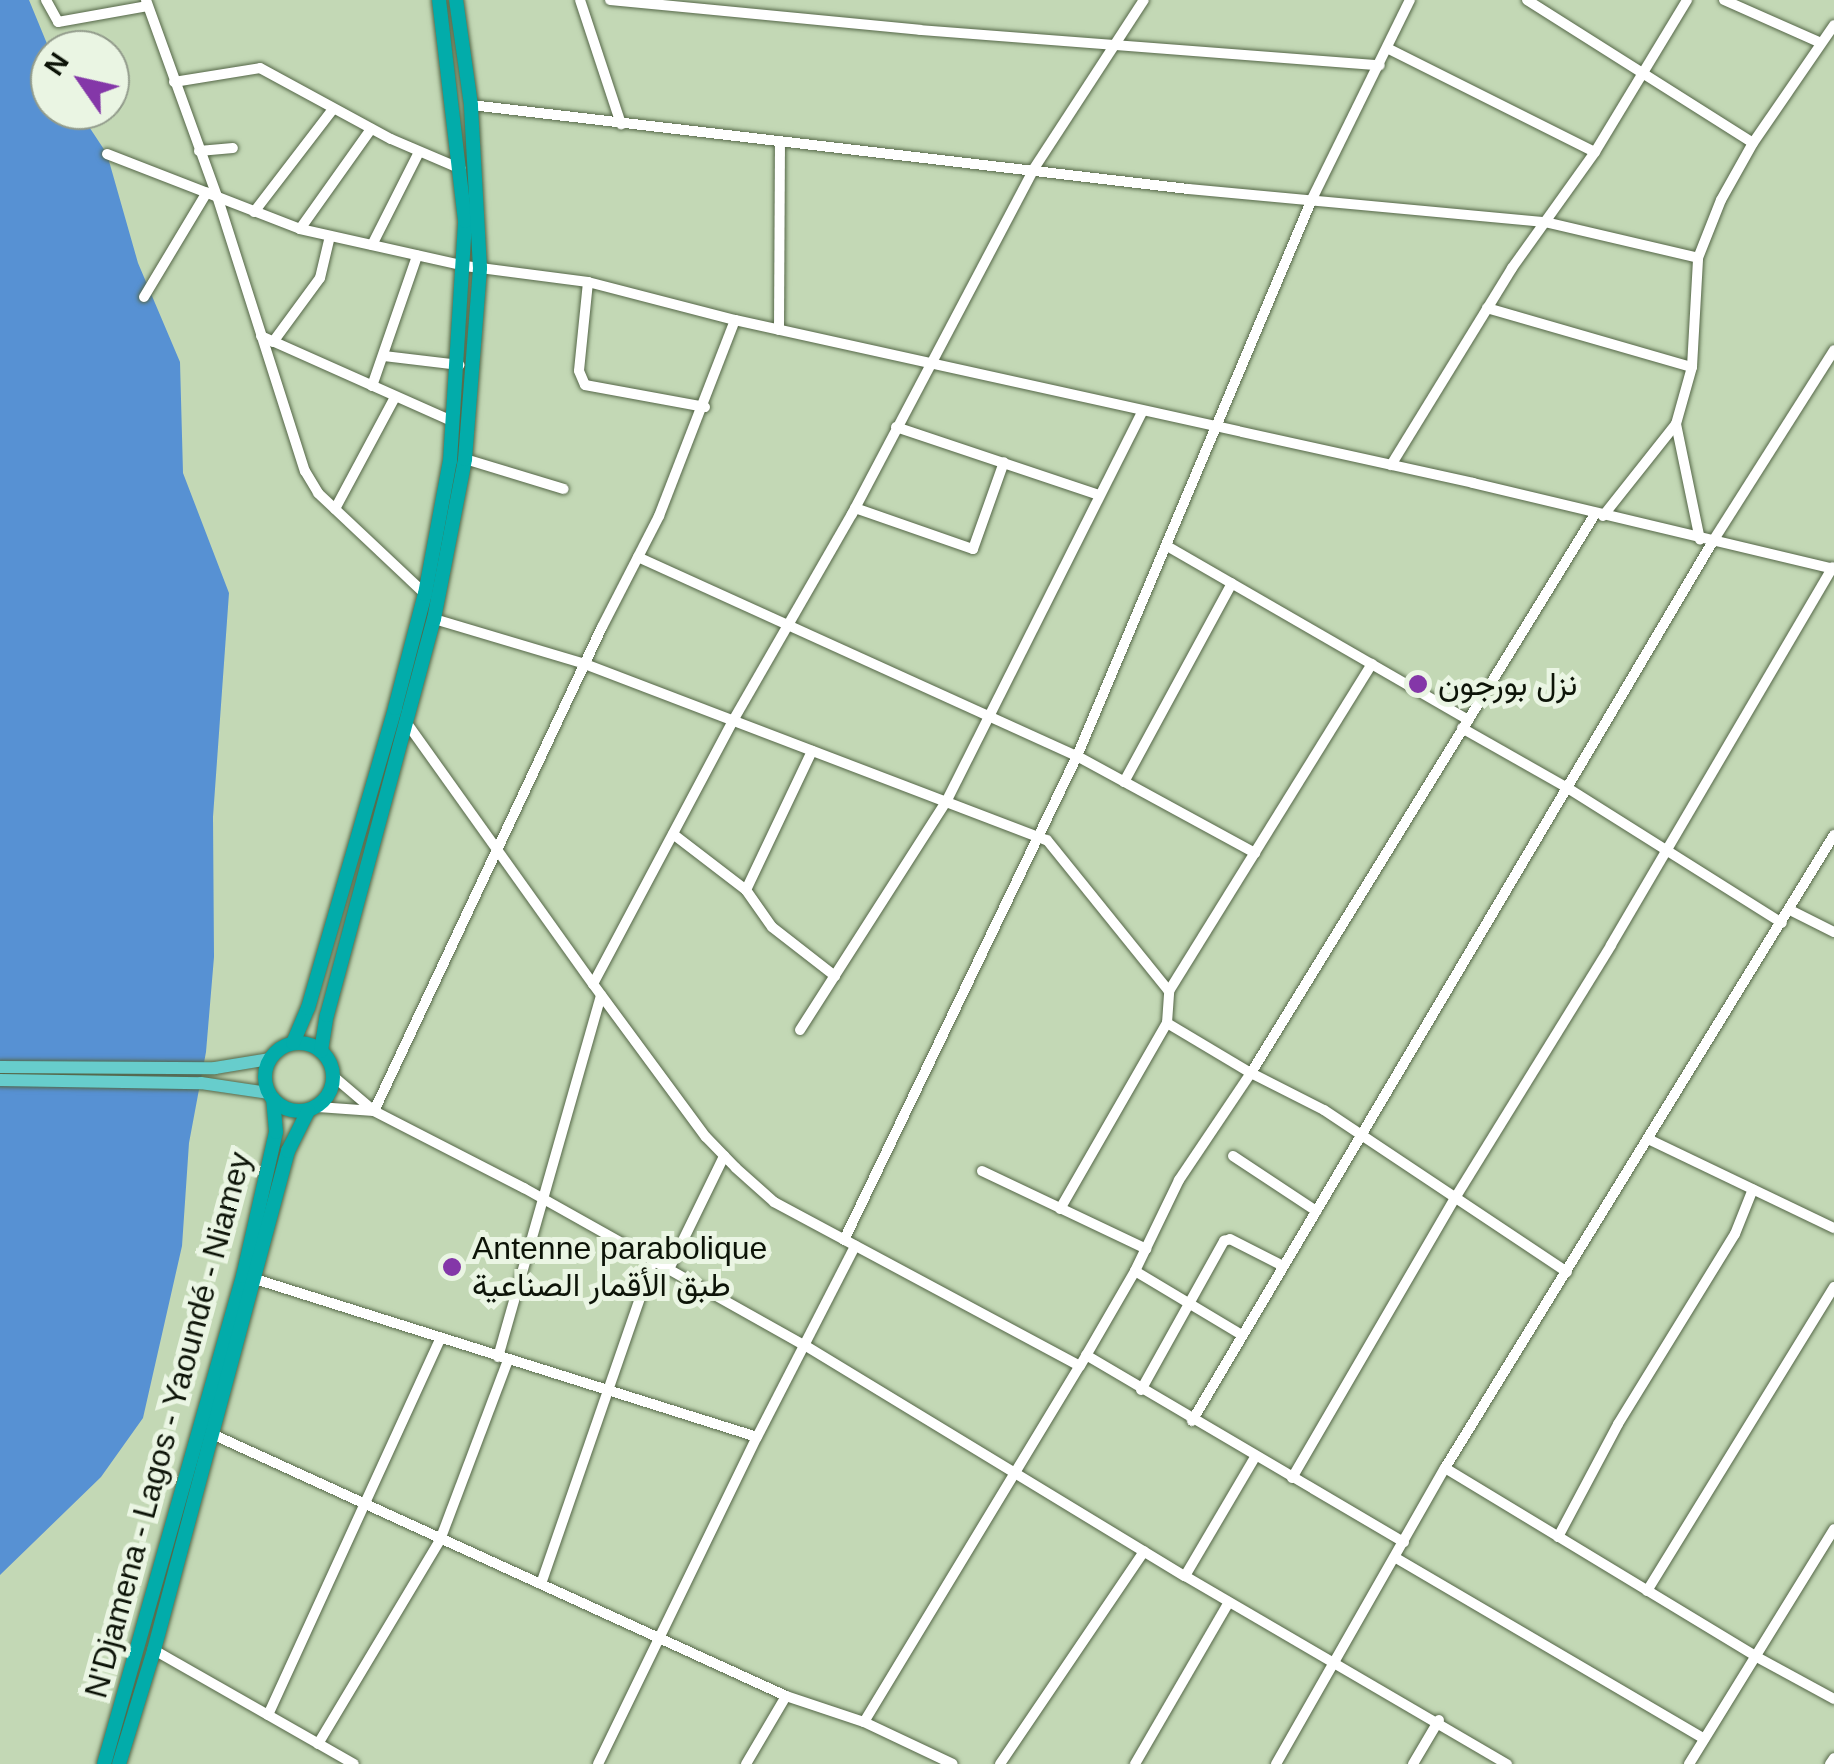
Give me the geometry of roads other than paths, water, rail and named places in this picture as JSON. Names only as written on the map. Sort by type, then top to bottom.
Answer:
[{"type":"highway","points":[[439,0],[472,267],[454,422],[424,594],[308,1008],[293,1044],[270,1059],[266,1072],[271,1096],[290,1110],[313,1109],[331,1090],[333,1076],[322,1051],[326,1014],[434,619],[464,459],[472,267],[471,104],[456,0]]},
{"type":"highway","points":[[293,1044],[322,1051]]},
{"type":"highway","name":"N'Djamena - Lagos - Yaoundé - Niamey","points":[[119,1764],[125,1718],[242,1276],[276,1132],[271,1096]]},
{"type":"highway","name":"N'Djamena - Lagos - Yaoundé - Niamey","points":[[104,1764],[154,1650],[288,1151],[313,1109]]},
{"type":"main road","points":[[0,1067],[215,1068],[270,1059]]},
{"type":"main road","points":[[0,1080],[200,1083],[271,1096]]},
{"type":"street","points":[[46,0],[58,22],[147,3],[305,471],[336,509],[424,594]]},
{"type":"street","points":[[580,0],[621,124]]},
{"type":"street","points":[[610,0],[1115,46],[1380,65]]},
{"type":"street","points":[[593,984],[734,719],[855,508],[1033,170],[1144,0]]},
{"type":"street","points":[[598,1764],[756,1437],[806,1346],[850,1243],[1077,756],[1312,199],[1410,0]]},
{"type":"street","points":[[1527,0],[1753,143]]},
{"type":"street","points":[[1391,464],[1487,308],[1595,152],[1687,0]]},
{"type":"street","points":[[1724,0],[1819,42]]},
{"type":"street","points":[[1752,12],[1758,0]]},
{"type":"street","points":[[864,1722],[1135,1271],[1179,1180],[1251,1074],[1465,724],[1599,515],[1676,424],[1692,367],[1698,258],[1721,200],[1753,143],[1834,25]]},
{"type":"street","points":[[1389,49],[1595,152]]},
{"type":"street","points":[[174,82],[260,68],[371,129],[461,169]]},
{"type":"street","points":[[471,104],[1033,170],[1545,222],[1698,258]]},
{"type":"street","points":[[254,212],[333,109]]},
{"type":"street","points":[[300,228],[371,129]]},
{"type":"street","points":[[779,330],[780,142]]},
{"type":"street","points":[[200,151],[233,148]]},
{"type":"street","points":[[372,246],[418,152]]},
{"type":"street","points":[[107,154],[254,212],[330,236],[472,267],[588,282],[735,320],[1391,464],[1700,540],[1834,568],[1455,1198],[1292,1478]]},
{"type":"street","points":[[144,297],[212,194]]},
{"type":"street","points":[[273,342],[320,278],[330,236]]},
{"type":"street","points":[[372,386],[417,256]]},
{"type":"street","points":[[588,282],[580,380],[584,385],[705,407]]},
{"type":"street","points":[[1487,308],[1692,367]]},
{"type":"street","points":[[374,1110],[638,556],[705,407],[735,320]]},
{"type":"street","points":[[260,335],[454,422]]},
{"type":"street","points":[[1192,1421],[1713,541],[1834,350]]},
{"type":"street","points":[[384,356],[459,365]]},
{"type":"street","points":[[336,509],[395,397]]},
{"type":"street","points":[[800,1030],[946,802],[986,715],[1142,412]]},
{"type":"street","points":[[1676,424],[1700,540]]},
{"type":"street","points":[[896,427],[1099,495]]},
{"type":"street","points":[[464,459],[564,490]]},
{"type":"street","points":[[855,508],[973,549],[1004,462]]},
{"type":"street","points":[[1167,546],[1372,664],[1782,924]]},
{"type":"street","points":[[638,556],[1077,756],[1255,853]]},
{"type":"street","points":[[1124,782],[1232,583]]},
{"type":"street","points":[[434,619],[584,664],[1038,837],[1056,847],[1169,991]]},
{"type":"street","points":[[1060,1209],[1167,1023],[1169,991],[1372,664]]},
{"type":"street","points":[[406,722],[601,995],[724,1156],[774,1202],[1141,1390],[1404,1542]]},
{"type":"street","points":[[746,890],[812,751]]},
{"type":"street","points":[[673,834],[746,890],[772,927],[835,976]]},
{"type":"street","points":[[1276,1764],[1338,1662],[1445,1468],[1834,835]]},
{"type":"street","points":[[1790,910],[1834,932]]},
{"type":"street","points":[[318,1744],[440,1540],[503,1359],[601,995]]},
{"type":"street","points":[[1167,1023],[1251,1074],[1324,1110],[1567,1272]]},
{"type":"street","points":[[333,1076],[374,1110],[544,1199],[806,1346],[1144,1552],[1438,1720],[1506,1764]]},
{"type":"street","points":[[313,1109],[374,1110]]},
{"type":"street","points":[[1650,1140],[1834,1228]]},
{"type":"street","points":[[669,1269],[724,1156]]},
{"type":"street","points":[[1234,1156],[1316,1211]]},
{"type":"street","points":[[982,1171],[1146,1249]]},
{"type":"street","points":[[1558,1537],[1618,1424],[1735,1234],[1753,1189]]},
{"type":"street","points":[[1141,1390],[1224,1241],[1230,1239],[1283,1266]]},
{"type":"street","points":[[541,1584],[654,1260]]},
{"type":"street","points":[[1135,1271],[1242,1336]]},
{"type":"street","points":[[255,1280],[756,1437]]},
{"type":"street","points":[[1647,1591],[1834,1287]]},
{"type":"street","points":[[268,1715],[440,1339]]},
{"type":"street","points":[[212,1434],[786,1696],[864,1722],[953,1764]]},
{"type":"street","points":[[1185,1576],[1255,1457]]},
{"type":"street","points":[[1445,1468],[1754,1656],[1834,1698]]},
{"type":"street","points":[[1689,1764],[1832,1535]]},
{"type":"street","points":[[1000,1764],[1144,1552]]},
{"type":"street","points":[[1396,1558],[1704,1739]]},
{"type":"street","points":[[1135,1764],[1229,1602]]},
{"type":"street","points":[[154,1650],[354,1764]]},
{"type":"street","points":[[746,1764],[786,1696]]},
{"type":"street","points":[[1413,1764],[1438,1720]]},
{"type":"street","points":[[1830,1764],[1834,1758]]},
{"type":"water","points":[[0,0],[29,0],[41,30],[30,30],[30,130],[91,130],[107,154],[138,263],[180,362],[183,473],[229,593],[213,817],[214,957],[206,1052],[189,1143],[182,1246],[143,1418],[101,1477],[0,1575]]},
{"type":"place","name":"نزل بورجون","points":[[1418,684]]},
{"type":"place","name":"Antenne parabolique طبق الأقمار الصناعية","points":[[452,1267]]}]
